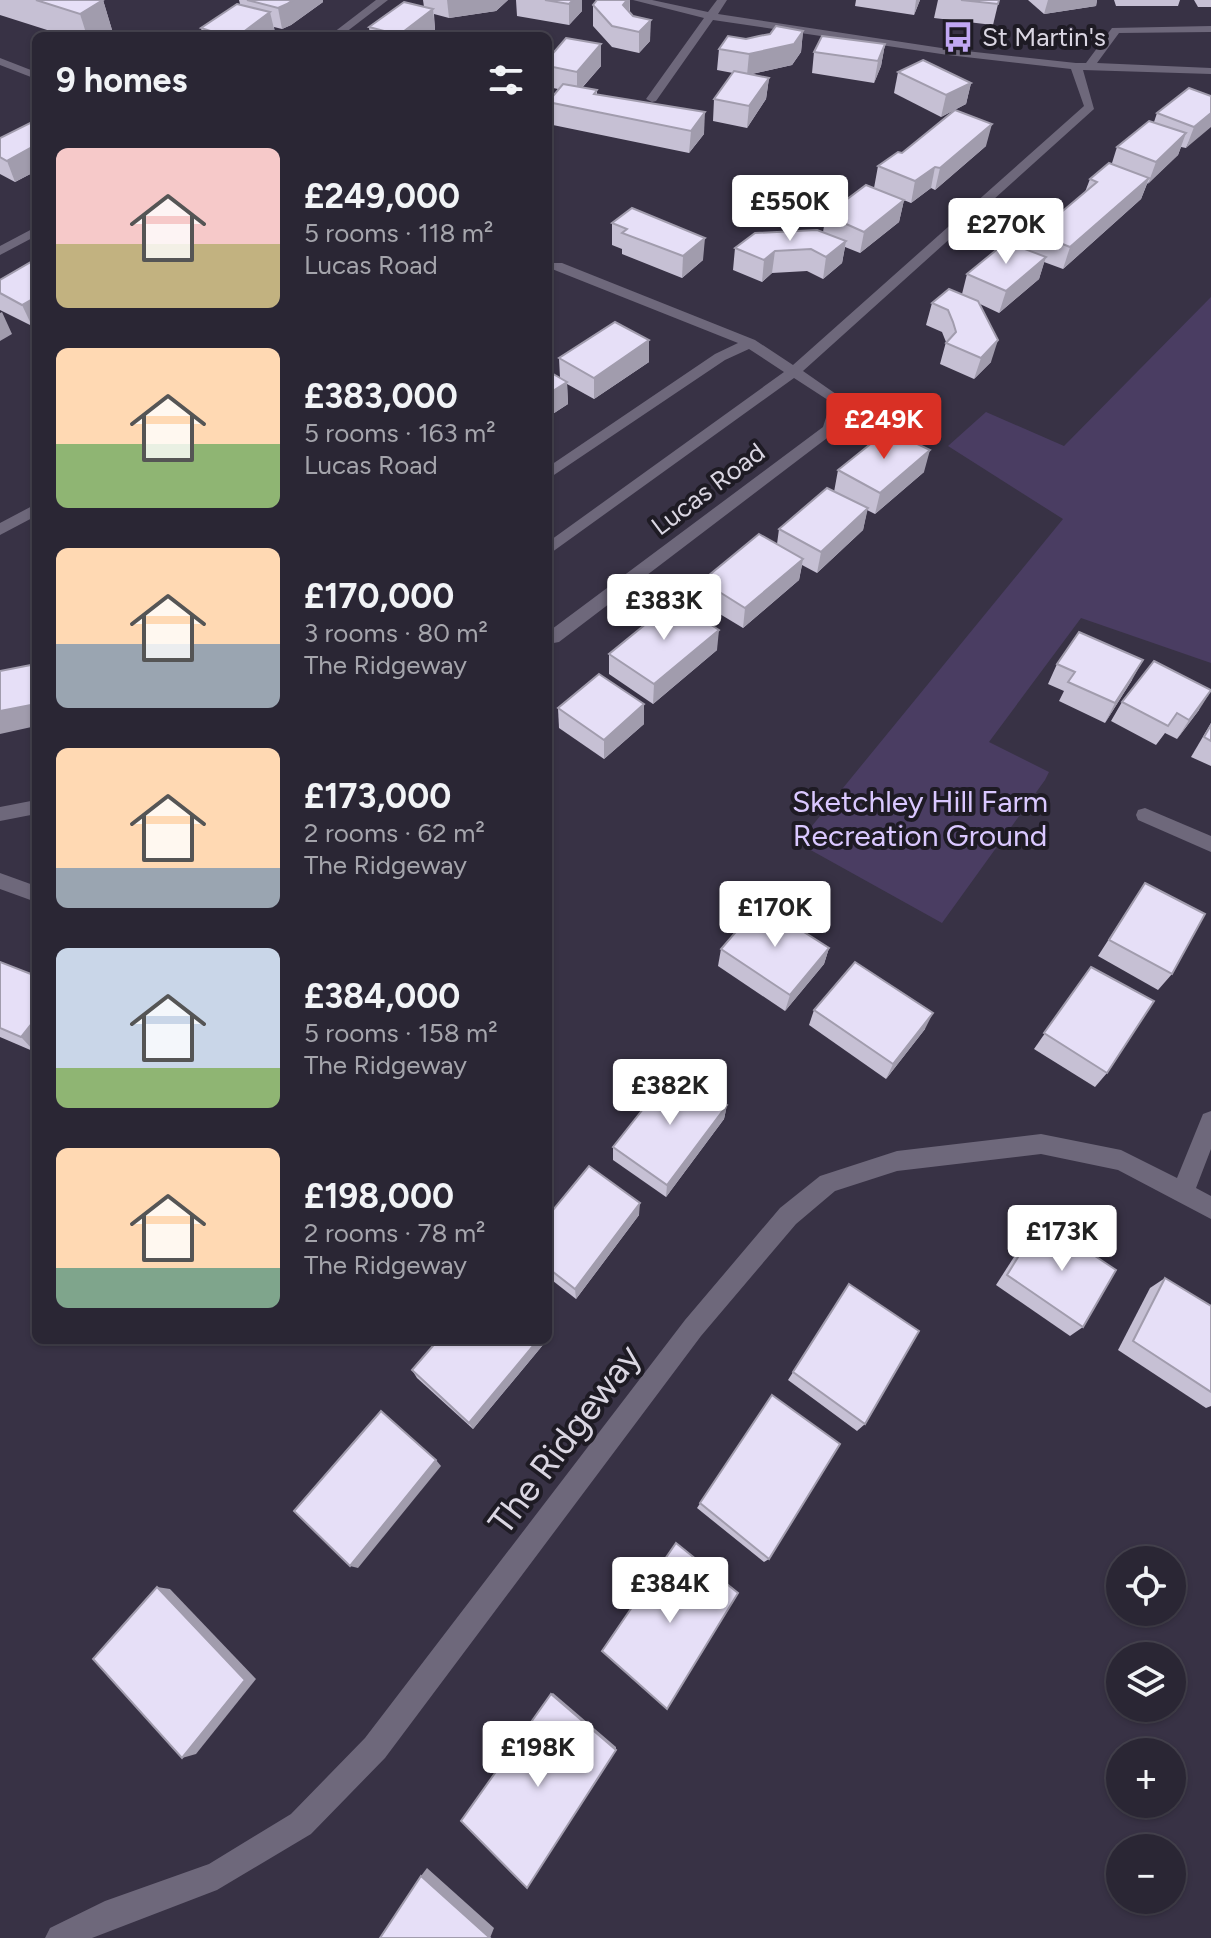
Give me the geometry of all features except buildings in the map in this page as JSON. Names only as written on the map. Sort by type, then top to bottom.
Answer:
[{"type":"street","points":[[339,32],[383,0]]},
{"type":"street","points":[[638,0],[710,16],[948,52],[1083,66],[1211,71]]},
{"type":"street","points":[[652,99],[722,0]]},
{"type":"street","points":[[1083,66],[1116,30],[1211,29]]},
{"type":"street","points":[[0,61],[32,74]]},
{"type":"street","name":"Lucas Road","points":[[552,547],[792,372],[981,207],[1090,107],[1083,66]]},
{"type":"street","points":[[0,251],[32,233]]},
{"type":"street","name":"Lucas Road","points":[[552,638],[830,429],[839,401],[750,343],[557,266]]},
{"type":"street","points":[[552,471],[720,357],[750,343]]},
{"type":"street","points":[[0,530],[32,511]]},
{"type":"street","points":[[0,814],[32,808]]},
{"type":"street","points":[[1145,815],[1211,844]]},
{"type":"street","points":[[0,881],[32,893]]},
{"type":"street","points":[[1183,1192],[1211,1121]]},
{"type":"street","name":"The Ridgeway","points":[[60,1938],[105,1916],[217,1876],[301,1824],[375,1748],[693,1328],[788,1216],[828,1183],[897,1161],[1041,1144],[1121,1160],[1211,1208]]},
{"type":"green space","name":"Sketchley Hill Farm Recreation Ground","points":[[1211,297],[1211,663],[1081,618],[989,742],[1049,772],[942,923],[798,843],[1063,519],[948,446],[986,412],[1064,446]]},
{"type":"place","name":"St Martin's","points":[[958,37]]}]
